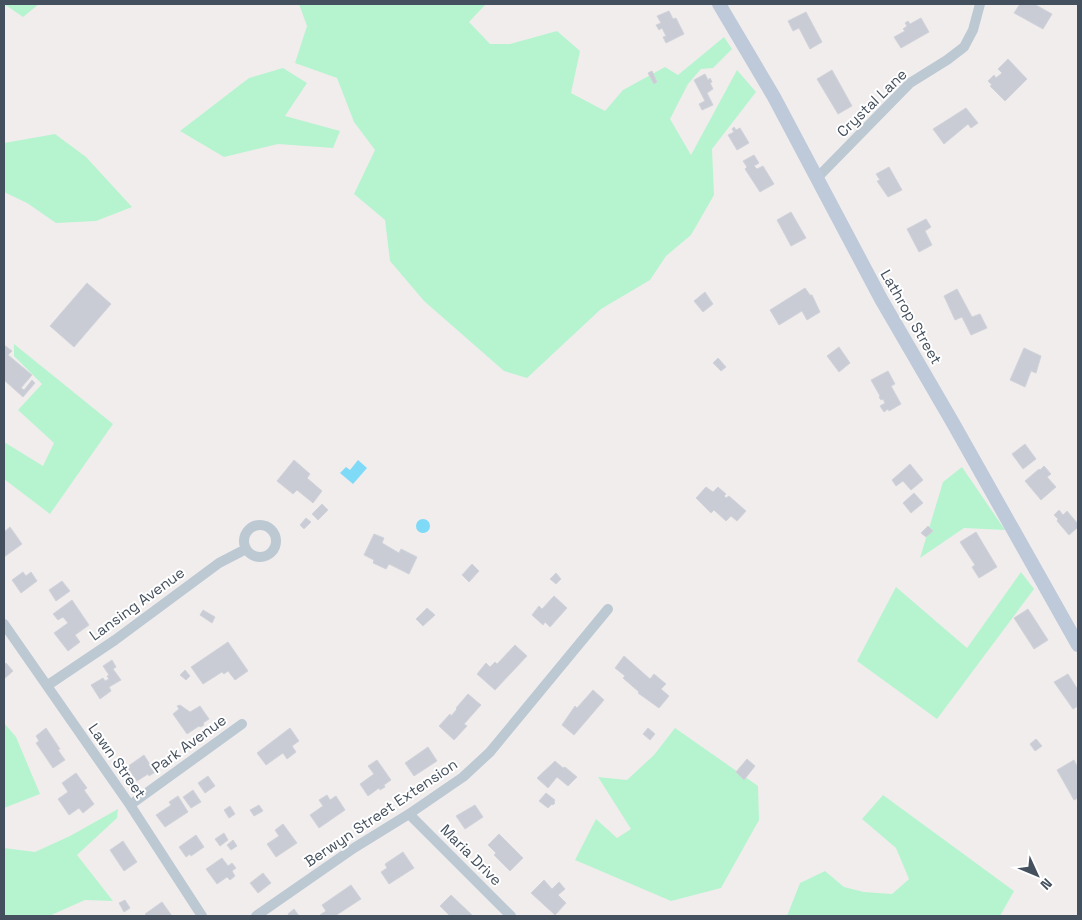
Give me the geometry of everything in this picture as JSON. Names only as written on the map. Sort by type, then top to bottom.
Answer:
[{"type":"street","name":"Lathrop Street","points":[[719,4],[774,97],[881,299],[949,415],[1078,645]]},
{"type":"street","name":"Crystal Lane","points":[[816,178],[910,83],[964,47],[973,30],[980,4]]},
{"type":"street","name":"Lansing Avenue","points":[[48,685],[115,640],[218,563],[246,549]]},
{"type":"street","name":"Berwyn Street Extension","points":[[256,916],[354,848],[463,778],[490,752],[608,608]]},
{"type":"street","name":"Lawn Street","points":[[4,624],[130,805],[202,916]]},
{"type":"street","name":"Park Avenue","points":[[130,805],[242,724]]},
{"type":"street","name":"Maria Drive","points":[[409,814],[511,916]]},
{"type":"green space","points":[[4,4],[39,4],[23,17]]},
{"type":"green space","points":[[299,4],[486,4],[469,22],[490,44],[510,44],[557,31],[580,51],[571,93],[605,111],[623,90],[665,67],[678,75],[724,37],[732,49],[713,68],[701,69],[688,84],[670,119],[691,155],[737,70],[756,92],[712,149],[714,195],[691,235],[666,256],[650,280],[601,309],[527,378],[504,371],[424,301],[390,261],[385,220],[354,194],[375,150],[354,122],[337,78],[295,63],[307,26]]},
{"type":"green space","points":[[283,68],[307,83],[285,116],[340,131],[333,148],[278,144],[224,157],[180,131],[249,78]]},
{"type":"green space","points":[[55,134],[86,157],[132,207],[96,221],[56,223],[27,203],[4,192],[4,143]]},
{"type":"green space","points":[[14,344],[113,424],[50,514],[4,479],[4,442],[43,466],[54,443],[18,410],[42,384],[14,356]]},
{"type":"green space","points":[[962,467],[1005,530],[964,528],[920,558],[943,482]]},
{"type":"green space","points":[[1021,572],[1034,589],[937,719],[857,661],[896,587],[967,648]]},
{"type":"green space","points":[[4,723],[16,737],[40,794],[4,808]]},
{"type":"green space","points":[[675,728],[758,786],[759,820],[721,888],[671,901],[575,860],[596,819],[617,838],[631,829],[598,777],[627,780],[654,755]]},
{"type":"green space","points":[[883,795],[1014,891],[1000,916],[787,916],[800,883],[825,871],[844,887],[864,892],[892,894],[909,879],[896,848],[862,819]]},
{"type":"green space","points":[[118,809],[117,818],[77,855],[113,901],[85,900],[49,916],[4,916],[4,848],[35,852],[70,836]]},
{"type":"water","points":[[358,460],[367,468],[353,484],[340,473],[346,467],[350,470]]},
{"type":"water","points":[[423,519],[428,521],[430,526],[428,531],[423,533],[418,531],[416,526],[418,521]]},
{"type":"building","points":[[1020,4],[1034,4],[1052,14],[1043,29],[1014,13]]},
{"type":"building","points":[[669,11],[673,19],[676,18],[684,34],[666,43],[663,37],[666,36],[662,28],[659,30],[656,25],[661,23],[657,16]]},
{"type":"building","points":[[806,12],[822,42],[810,49],[799,28],[793,31],[788,21]]},
{"type":"building","points":[[921,18],[929,32],[901,48],[894,37],[905,31],[903,29],[907,26],[905,23],[908,21],[910,24]]},
{"type":"building","points":[[1008,59],[1027,79],[1005,101],[990,86],[992,85],[988,81],[994,75],[996,78],[1002,73],[998,69]]},
{"type":"building","points":[[832,70],[852,106],[838,114],[817,79]]},
{"type":"building","points":[[652,71],[657,82],[654,84],[648,73]]},
{"type":"building","points":[[705,74],[708,80],[710,78],[712,82],[710,83],[713,89],[707,93],[713,105],[702,110],[699,104],[705,101],[694,80]]},
{"type":"building","points":[[966,108],[978,123],[971,128],[968,124],[944,144],[933,129]]},
{"type":"building","points":[[734,127],[736,130],[740,128],[749,143],[737,150],[728,135],[734,132],[732,129]]},
{"type":"building","points":[[754,155],[759,163],[754,166],[757,169],[763,166],[774,184],[760,192],[745,169],[747,167],[743,161]]},
{"type":"building","points":[[889,167],[902,190],[888,197],[877,181],[880,180],[876,174]]},
{"type":"building","points":[[791,212],[806,238],[791,246],[777,220]]},
{"type":"building","points":[[926,219],[931,227],[925,231],[932,245],[919,252],[907,229]]},
{"type":"building","points":[[87,283],[111,304],[74,347],[50,326]]},
{"type":"building","points":[[805,288],[812,295],[820,312],[807,320],[802,311],[779,325],[770,310]]},
{"type":"building","points":[[957,289],[972,317],[980,314],[987,328],[971,335],[962,317],[955,320],[944,296]]},
{"type":"building","points":[[705,292],[713,304],[703,312],[694,301]]},
{"type":"building","points":[[4,345],[12,351],[8,355],[32,375],[21,388],[24,390],[32,380],[35,383],[23,397],[4,380]]},
{"type":"building","points":[[839,347],[850,363],[839,372],[827,356]]},
{"type":"building","points":[[1024,348],[1041,356],[1036,373],[1031,371],[1025,387],[1010,380]]},
{"type":"building","points":[[718,358],[726,367],[721,371],[713,363]]},
{"type":"building","points":[[888,371],[895,384],[891,386],[901,404],[884,412],[880,406],[885,403],[879,397],[871,380]]},
{"type":"building","points":[[1025,444],[1036,459],[1023,469],[1012,454]]},
{"type":"building","points":[[294,460],[310,474],[307,478],[322,491],[313,503],[297,490],[293,494],[277,481]]},
{"type":"building","points":[[910,464],[923,480],[911,490],[903,481],[896,486],[892,480]]},
{"type":"building","points":[[1044,466],[1051,474],[1047,477],[1056,487],[1041,500],[1025,481]]},
{"type":"building","points":[[706,487],[713,492],[718,487],[726,494],[724,496],[726,498],[729,496],[746,511],[737,521],[731,516],[726,521],[714,510],[711,513],[696,498]]},
{"type":"building","points":[[914,493],[923,503],[911,513],[903,503]]},
{"type":"building","points":[[322,504],[328,510],[318,520],[312,514]]},
{"type":"building","points":[[1059,510],[1063,515],[1067,511],[1078,524],[1078,530],[1077,528],[1069,535],[1054,515]]},
{"type":"building","points":[[306,518],[311,522],[304,529],[300,525]]},
{"type":"building","points":[[928,526],[933,531],[926,537],[921,533]]},
{"type":"building","points":[[10,527],[22,544],[4,557],[4,532]]},
{"type":"building","points":[[976,532],[997,567],[979,578],[972,567],[975,565],[960,542]]},
{"type":"building","points":[[374,534],[384,538],[382,543],[399,553],[401,549],[417,557],[409,574],[389,564],[386,569],[373,563],[374,560],[364,555]]},
{"type":"building","points":[[472,564],[479,571],[469,582],[462,575]]},
{"type":"building","points":[[23,572],[26,576],[31,572],[37,581],[21,593],[12,580]]},
{"type":"building","points":[[556,573],[561,579],[556,584],[550,579]]},
{"type":"building","points":[[62,581],[70,591],[56,601],[49,590]]},
{"type":"building","points":[[554,596],[567,608],[550,627],[545,622],[543,625],[532,615],[539,606],[542,609]]},
{"type":"building","points":[[72,600],[89,625],[75,635],[80,642],[68,651],[54,633],[68,623],[63,617],[58,620],[53,614]]},
{"type":"building","points":[[427,608],[435,615],[423,626],[416,619]]},
{"type":"building","points":[[1028,609],[1048,640],[1034,649],[1014,618]]},
{"type":"building","points":[[203,610],[215,617],[212,623],[200,615]]},
{"type":"building","points":[[228,642],[248,671],[235,680],[228,671],[224,674],[222,672],[203,684],[191,667]]},
{"type":"building","points":[[515,645],[527,656],[495,690],[477,674],[486,663],[490,667],[495,662],[497,664]]},
{"type":"building","points":[[624,656],[650,679],[654,674],[666,684],[661,689],[669,696],[659,708],[638,693],[623,678],[625,676],[615,668]]},
{"type":"building","points":[[112,660],[116,667],[113,669],[121,680],[109,687],[111,691],[100,699],[91,685],[103,678],[105,681],[109,679],[107,676],[109,675],[103,666]]},
{"type":"building","points":[[6,663],[13,671],[4,679],[4,665]]},
{"type":"building","points":[[185,670],[190,676],[186,680],[180,675]]},
{"type":"building","points":[[1068,674],[1078,690],[1078,706],[1073,709],[1054,682]]},
{"type":"building","points":[[593,690],[604,700],[574,735],[562,725],[575,706],[577,708]]},
{"type":"building","points":[[468,694],[481,705],[464,724],[467,726],[454,740],[439,726],[450,714],[451,716]]},
{"type":"building","points":[[180,705],[190,712],[200,706],[209,719],[203,723],[204,725],[187,734],[173,714],[179,709],[177,706]]},
{"type":"building","points":[[46,728],[65,760],[53,768],[36,743],[39,741],[36,736]]},
{"type":"building","points":[[290,728],[299,741],[292,746],[296,752],[287,759],[283,753],[266,765],[257,753]]},
{"type":"building","points":[[648,728],[655,734],[650,740],[643,734]]},
{"type":"building","points":[[1036,739],[1042,746],[1035,751],[1030,744]]},
{"type":"building","points":[[428,747],[437,761],[414,776],[405,763]]},
{"type":"building","points":[[144,755],[151,766],[153,764],[157,771],[137,781],[127,767]]},
{"type":"building","points":[[747,759],[755,766],[744,780],[736,772]]},
{"type":"building","points":[[377,760],[391,780],[384,785],[385,787],[380,790],[379,788],[368,796],[360,784],[374,774],[368,766]]},
{"type":"building","points":[[1074,760],[1078,768],[1078,798],[1074,800],[1057,770]]},
{"type":"building","points":[[555,761],[577,777],[568,786],[557,777],[548,788],[537,778]]},
{"type":"building","points":[[76,773],[87,788],[84,790],[94,804],[83,813],[79,808],[69,815],[58,799],[68,792],[62,783]]},
{"type":"building","points":[[208,776],[215,786],[205,793],[198,783]]},
{"type":"building","points":[[193,790],[201,802],[191,808],[183,797]]},
{"type":"building","points":[[546,793],[555,800],[555,803],[548,808],[539,801]]},
{"type":"building","points":[[327,795],[330,800],[336,796],[345,810],[319,828],[310,815],[323,806],[319,800]]},
{"type":"building","points":[[178,796],[188,812],[165,827],[156,815],[171,805],[169,802]]},
{"type":"building","points":[[259,805],[263,811],[254,816],[250,810]]},
{"type":"building","points":[[475,805],[483,817],[465,829],[456,816]]},
{"type":"building","points":[[230,806],[235,814],[229,818],[224,810]]},
{"type":"building","points":[[283,824],[297,843],[276,857],[267,844],[279,836],[275,830]]},
{"type":"building","points":[[224,833],[228,840],[220,846],[215,839]]},
{"type":"building","points":[[499,834],[523,858],[510,871],[494,855],[496,853],[488,845]]},
{"type":"building","points":[[196,835],[204,847],[191,856],[190,854],[186,857],[179,847]]},
{"type":"building","points":[[233,840],[237,846],[231,850],[227,845]]},
{"type":"building","points":[[123,841],[137,862],[124,871],[110,850]]},
{"type":"building","points":[[403,852],[414,868],[389,884],[381,872],[387,868],[385,864]]},
{"type":"building","points":[[222,858],[228,866],[232,863],[236,868],[232,871],[235,876],[230,880],[227,877],[217,884],[206,869]]},
{"type":"building","points":[[263,873],[271,883],[258,893],[250,883]]},
{"type":"building","points":[[544,880],[552,889],[559,882],[565,889],[558,895],[566,903],[555,915],[531,893]]},
{"type":"building","points":[[351,885],[361,899],[335,916],[320,915],[326,911],[322,905]]},
{"type":"building","points":[[451,895],[473,916],[450,916],[440,906]]},
{"type":"building","points":[[125,900],[130,908],[124,912],[119,903]]},
{"type":"building","points":[[162,902],[172,916],[147,916],[145,914]]},
{"type":"building","points":[[294,909],[299,916],[289,916],[288,914]]}]
